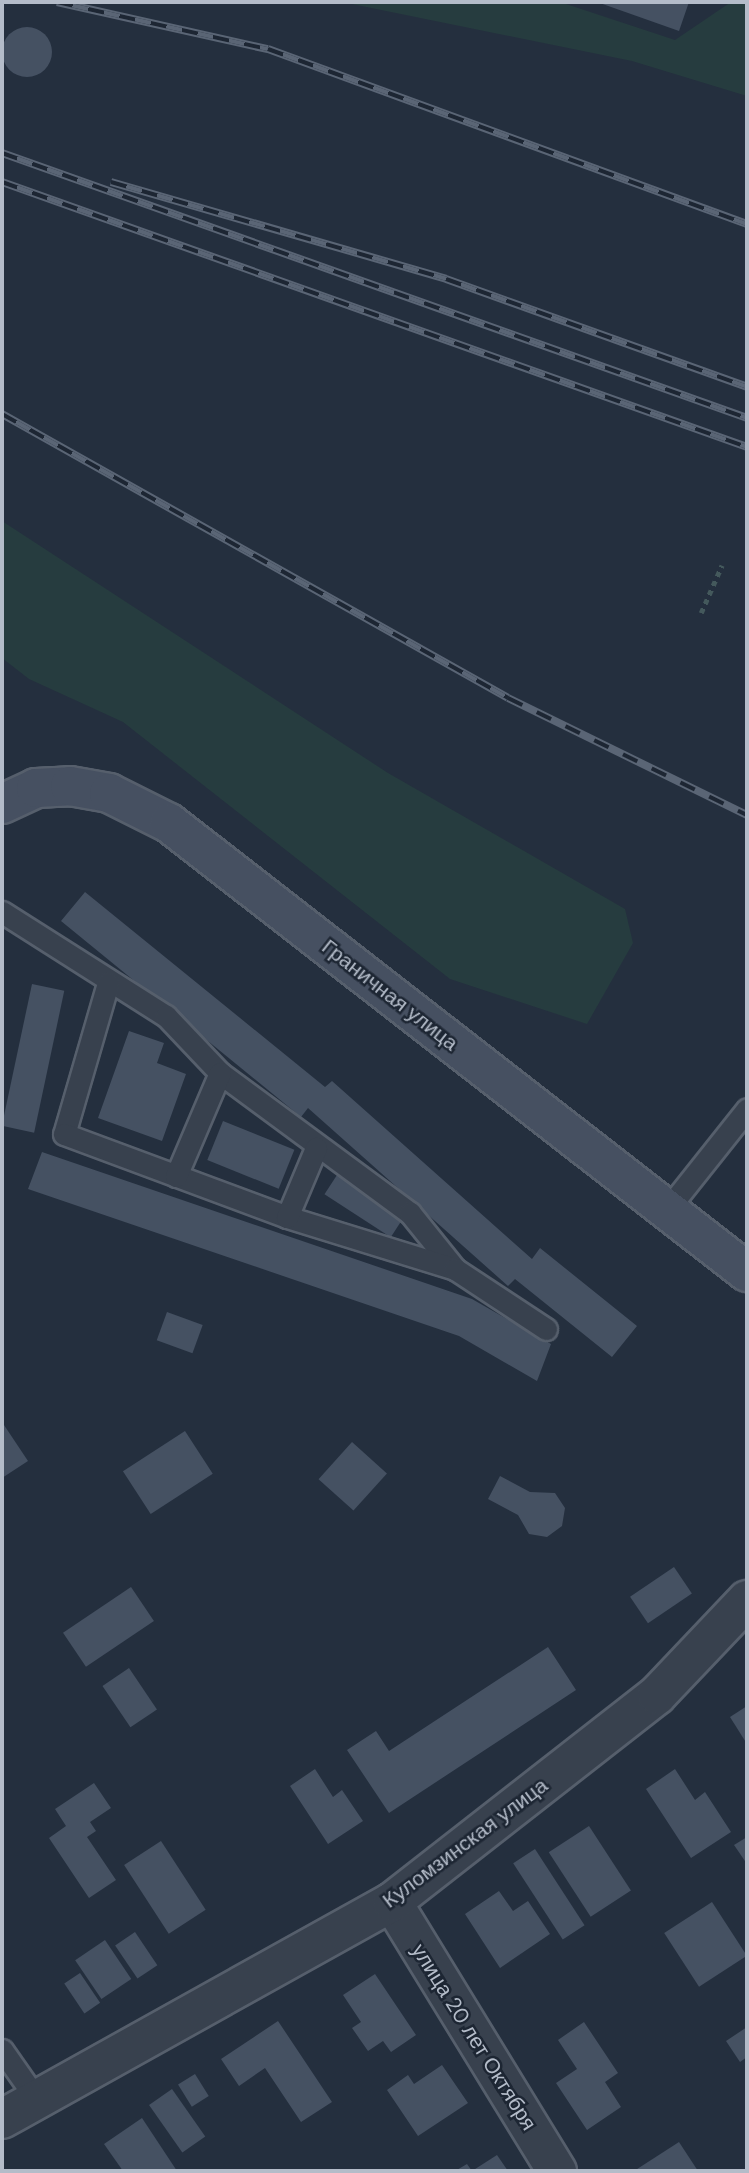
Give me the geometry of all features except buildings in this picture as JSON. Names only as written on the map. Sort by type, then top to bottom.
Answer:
[{"type":"main road","name":"Граничная улица","points":[[4,802],[36,788],[70,786],[110,793],[169,823],[747,1272]]},
{"type":"street","name":"Куломзинская улица","points":[[2,2119],[34,2097],[392,1902],[657,1695],[747,1601]]},
{"type":"street","name":"улица 20 лет Октября","points":[[392,1902],[557,2171]]},
{"type":"lane","points":[[2,912],[108,983],[166,1016],[220,1073],[316,1148],[410,1213],[454,1269]]},
{"type":"lane","points":[[108,983],[64,1134],[287,1217],[454,1269],[546,1329]]},
{"type":"lane","points":[[176,1176],[220,1073]]},
{"type":"lane","points":[[666,1211],[747,1109]]},
{"type":"lane","points":[[287,1217],[316,1148]]},
{"type":"lane","points":[[2,2050],[34,2097]]},
{"type":"path","points":[[701,613],[722,565]]},
{"type":"green space","points":[[342,2],[560,2],[675,40],[731,2],[747,2],[747,96],[632,61]]},
{"type":"green space","points":[[2,521],[388,773],[625,909],[633,943],[587,1024],[450,979],[123,722],[29,679],[2,658]]},
{"type":"railway","points":[[57,2],[268,49],[747,224]]},
{"type":"railway","points":[[2,153],[747,418]]},
{"type":"railway","points":[[2,182],[747,447]]},
{"type":"railway","points":[[111,182],[446,279],[747,387]]},
{"type":"railway","points":[[2,414],[508,698],[747,815]]}]
